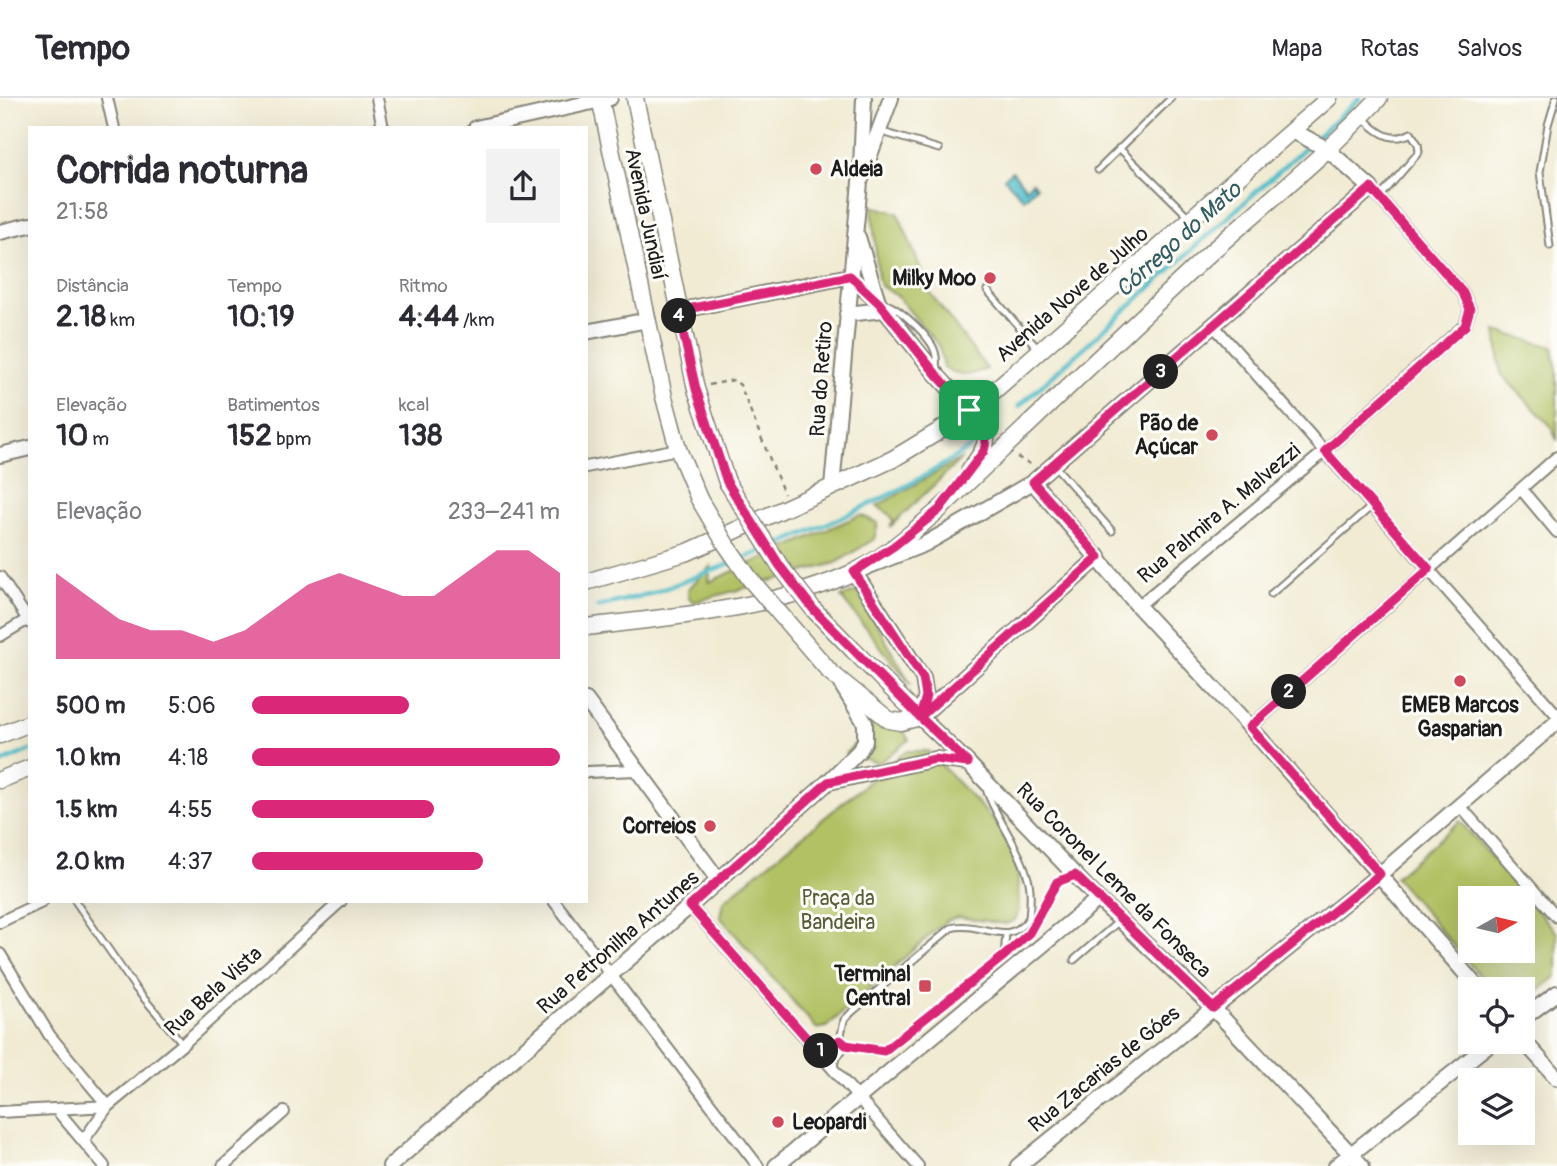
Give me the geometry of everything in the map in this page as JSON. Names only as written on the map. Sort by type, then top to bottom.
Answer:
[{"type":"main road","name":"Avenida Jundiaí","points":[[635,98],[696,389],[727,482],[780,566],[814,610],[920,717]]},
{"type":"main road","points":[[588,627],[774,600],[854,572],[894,546],[939,510],[1207,256],[1379,98]]},
{"type":"main road","name":"Avenida Jundiaí","points":[[603,99],[664,397],[678,449],[699,499],[724,543],[750,579],[835,677],[889,720],[901,722],[920,717]]},
{"type":"main road","name":"Avenida Nove de Julho","points":[[588,581],[688,552],[893,458],[936,433],[987,397],[1191,219],[1300,135],[1325,100]]},
{"type":"main road","points":[[939,510],[984,451],[987,441],[985,429],[969,410]]},
{"type":"main road","points":[[0,735],[28,724]]},
{"type":"main road","points":[[0,780],[28,769]]},
{"type":"street","points":[[107,98],[114,126]]},
{"type":"street","points":[[377,98],[383,126]]},
{"type":"street","points":[[860,182],[864,98]]},
{"type":"street","name":"Rua do Retiro","points":[[832,487],[860,182],[891,98]]},
{"type":"street","points":[[485,126],[603,99]]},
{"type":"street","points":[[920,717],[926,696],[923,678],[854,572],[925,544],[1033,482],[1375,192],[1326,148],[1300,135]]},
{"type":"street","name":"Rua Palmira A. Malvezzi","points":[[1138,606],[1325,451],[1465,326],[1470,309],[1463,293],[1375,192]]},
{"type":"street","points":[[0,232],[28,225]]},
{"type":"street","name":"Rua do Retiro","points":[[857,233],[881,306]]},
{"type":"street","points":[[678,311],[850,276],[881,306],[969,410]]},
{"type":"street","points":[[847,314],[881,306]]},
{"type":"street","points":[[588,332],[648,320]]},
{"type":"street","points":[[1214,327],[1557,715]]},
{"type":"street","points":[[0,454],[28,448]]},
{"type":"street","points":[[588,467],[678,449]]},
{"type":"street","points":[[1250,727],[1557,457]]},
{"type":"street","points":[[1033,482],[1138,606],[1250,727],[1469,977]]},
{"type":"street","points":[[1521,489],[1557,532]]},
{"type":"street","points":[[920,717],[1099,557]]},
{"type":"street","points":[[0,578],[28,619]]},
{"type":"street","points":[[0,636],[28,621]]},
{"type":"street","name":"Rua Petronilha Antunes","points":[[390,1166],[613,975],[859,751],[867,731],[861,713],[835,677]]},
{"type":"street","points":[[588,703],[719,881]]},
{"type":"street","name":"Rua Coronel Leme da Fonseca","points":[[920,717],[984,779],[1098,899],[1213,1008],[1362,1166]]},
{"type":"street","name":"Rua Zacarias de Góes","points":[[1018,1166],[1380,874],[1557,722]]},
{"type":"street","points":[[828,782],[935,759],[968,763]]},
{"type":"street","points":[[588,772],[637,770]]},
{"type":"street","points":[[1460,806],[1557,917]]},
{"type":"street","points":[[776,1166],[1098,899]]},
{"type":"street","points":[[0,922],[41,903]]},
{"type":"street","name":"Rua Bela Vista","points":[[83,1141],[108,1107],[183,1044],[339,903]]},
{"type":"street","points":[[556,903],[758,1166]]},
{"type":"street","points":[[690,906],[918,1166]]},
{"type":"street","points":[[0,954],[50,1036],[108,1107]]},
{"type":"street","points":[[1535,1009],[1557,993]]},
{"type":"street","points":[[1535,1053],[1557,1078]]},
{"type":"street","points":[[1336,1166],[1477,1054]]},
{"type":"street","points":[[0,1112],[108,1107]]},
{"type":"street","points":[[57,1110],[104,1166]]},
{"type":"street","points":[[223,1166],[284,1112]]},
{"type":"lane","points":[[1098,170],[1171,98]]},
{"type":"lane","points":[[1550,246],[1540,172],[1548,125],[1556,98]]},
{"type":"lane","points":[[1362,116],[1389,138],[1401,139],[1410,133],[1418,144],[1419,152],[1375,192]]},
{"type":"lane","points":[[879,131],[939,149]]},
{"type":"lane","points":[[1119,148],[1191,219]]},
{"type":"lane","points":[[986,290],[1039,350]]},
{"type":"lane","points":[[1054,465],[1112,531]]},
{"type":"lane","points":[[1271,594],[1372,506]]},
{"type":"lane","points":[[984,779],[995,810],[1028,876],[1031,900],[1029,933]]},
{"type":"lane","points":[[840,1040],[846,1045],[884,1051],[1029,933],[1057,882],[1075,875]]},
{"type":"lane","points":[[76,903],[136,989],[183,1044]]},
{"type":"lane","points":[[819,1052],[840,1040],[845,1020],[852,1012],[951,928],[961,926],[1006,933],[1023,929],[1030,916]]},
{"type":"lane","points":[[1074,960],[1120,919]]},
{"type":"lane","points":[[1004,956],[1006,933]]},
{"type":"lane","points":[[834,1068],[835,1061],[846,1045]]},
{"type":"path","points":[[696,389],[734,380],[740,385],[790,507]]},
{"type":"green space","points":[[872,206],[898,213],[931,294],[987,369],[965,375],[944,367],[939,346],[897,296],[881,286]]},
{"type":"green space","points":[[1496,331],[1553,347],[1557,372],[1557,441],[1551,426],[1501,374]]},
{"type":"green space","points":[[962,458],[890,527],[893,520],[877,506]]},
{"type":"green space","points":[[860,515],[878,523],[874,539],[836,563],[694,602],[689,598],[688,589],[711,566],[709,582]]},
{"type":"green space","points":[[858,591],[911,685],[841,597]]},
{"type":"green space","points":[[876,722],[901,728],[909,740],[879,763],[846,753]]},
{"type":"green space","name":"Praça da Bandeira","points":[[906,751],[928,751],[1000,827],[1017,863],[1019,910],[1015,920],[1006,924],[958,917],[946,921],[826,1027],[817,1029],[720,917],[723,901]]},
{"type":"green space","points":[[1460,821],[1516,886],[1458,886],[1458,950],[1395,877]]},
{"type":"green space","points":[[1535,908],[1557,933],[1557,976],[1535,993],[1535,977],[1481,977],[1469,963],[1535,963]]},
{"type":"water","points":[[1012,171],[1026,188],[1032,182],[1036,187],[1024,199],[1004,178]]},
{"type":"waterway","name":"Córrego do Mato","points":[[1019,406],[1360,98]]},
{"type":"waterway","name":"Córrego do Mato","points":[[773,547],[901,489],[973,445]]},
{"type":"waterway","name":"Córrego do Mato","points":[[597,607],[653,593],[765,550]]},
{"type":"waterway","name":"Córrego do Mato","points":[[0,763],[28,751]]},
{"type":"place","name":"Aldeia","points":[[816,169]]},
{"type":"place","name":"Milky Moo","points":[[990,278]]},
{"type":"place","name":"Pão de Açúcar","points":[[1212,435]]},
{"type":"place","name":"EMEB Marcos Gasparian","points":[[1460,681]]},
{"type":"place","name":"Correios","points":[[710,826]]},
{"type":"place","name":"Terminal Central","points":[[925,986]]},
{"type":"place","name":"Leopardi","points":[[778,1122]]},
{"type":"route","points":[[969,410],[879,303],[850,276],[678,311],[696,389],[727,482],[780,566],[814,610],[920,717],[1099,557],[1033,482],[1371,188],[1463,293],[1470,309],[1465,326],[1325,451],[1429,569],[1250,727],[1380,874],[1213,1008],[1075,875],[1057,882],[1029,933],[884,1051],[846,1045],[840,1040],[819,1052],[690,906],[828,782],[935,759],[968,763],[920,717],[926,696],[923,678],[854,572],[894,546],[939,510],[984,451],[987,441],[985,429],[969,410]]}]
